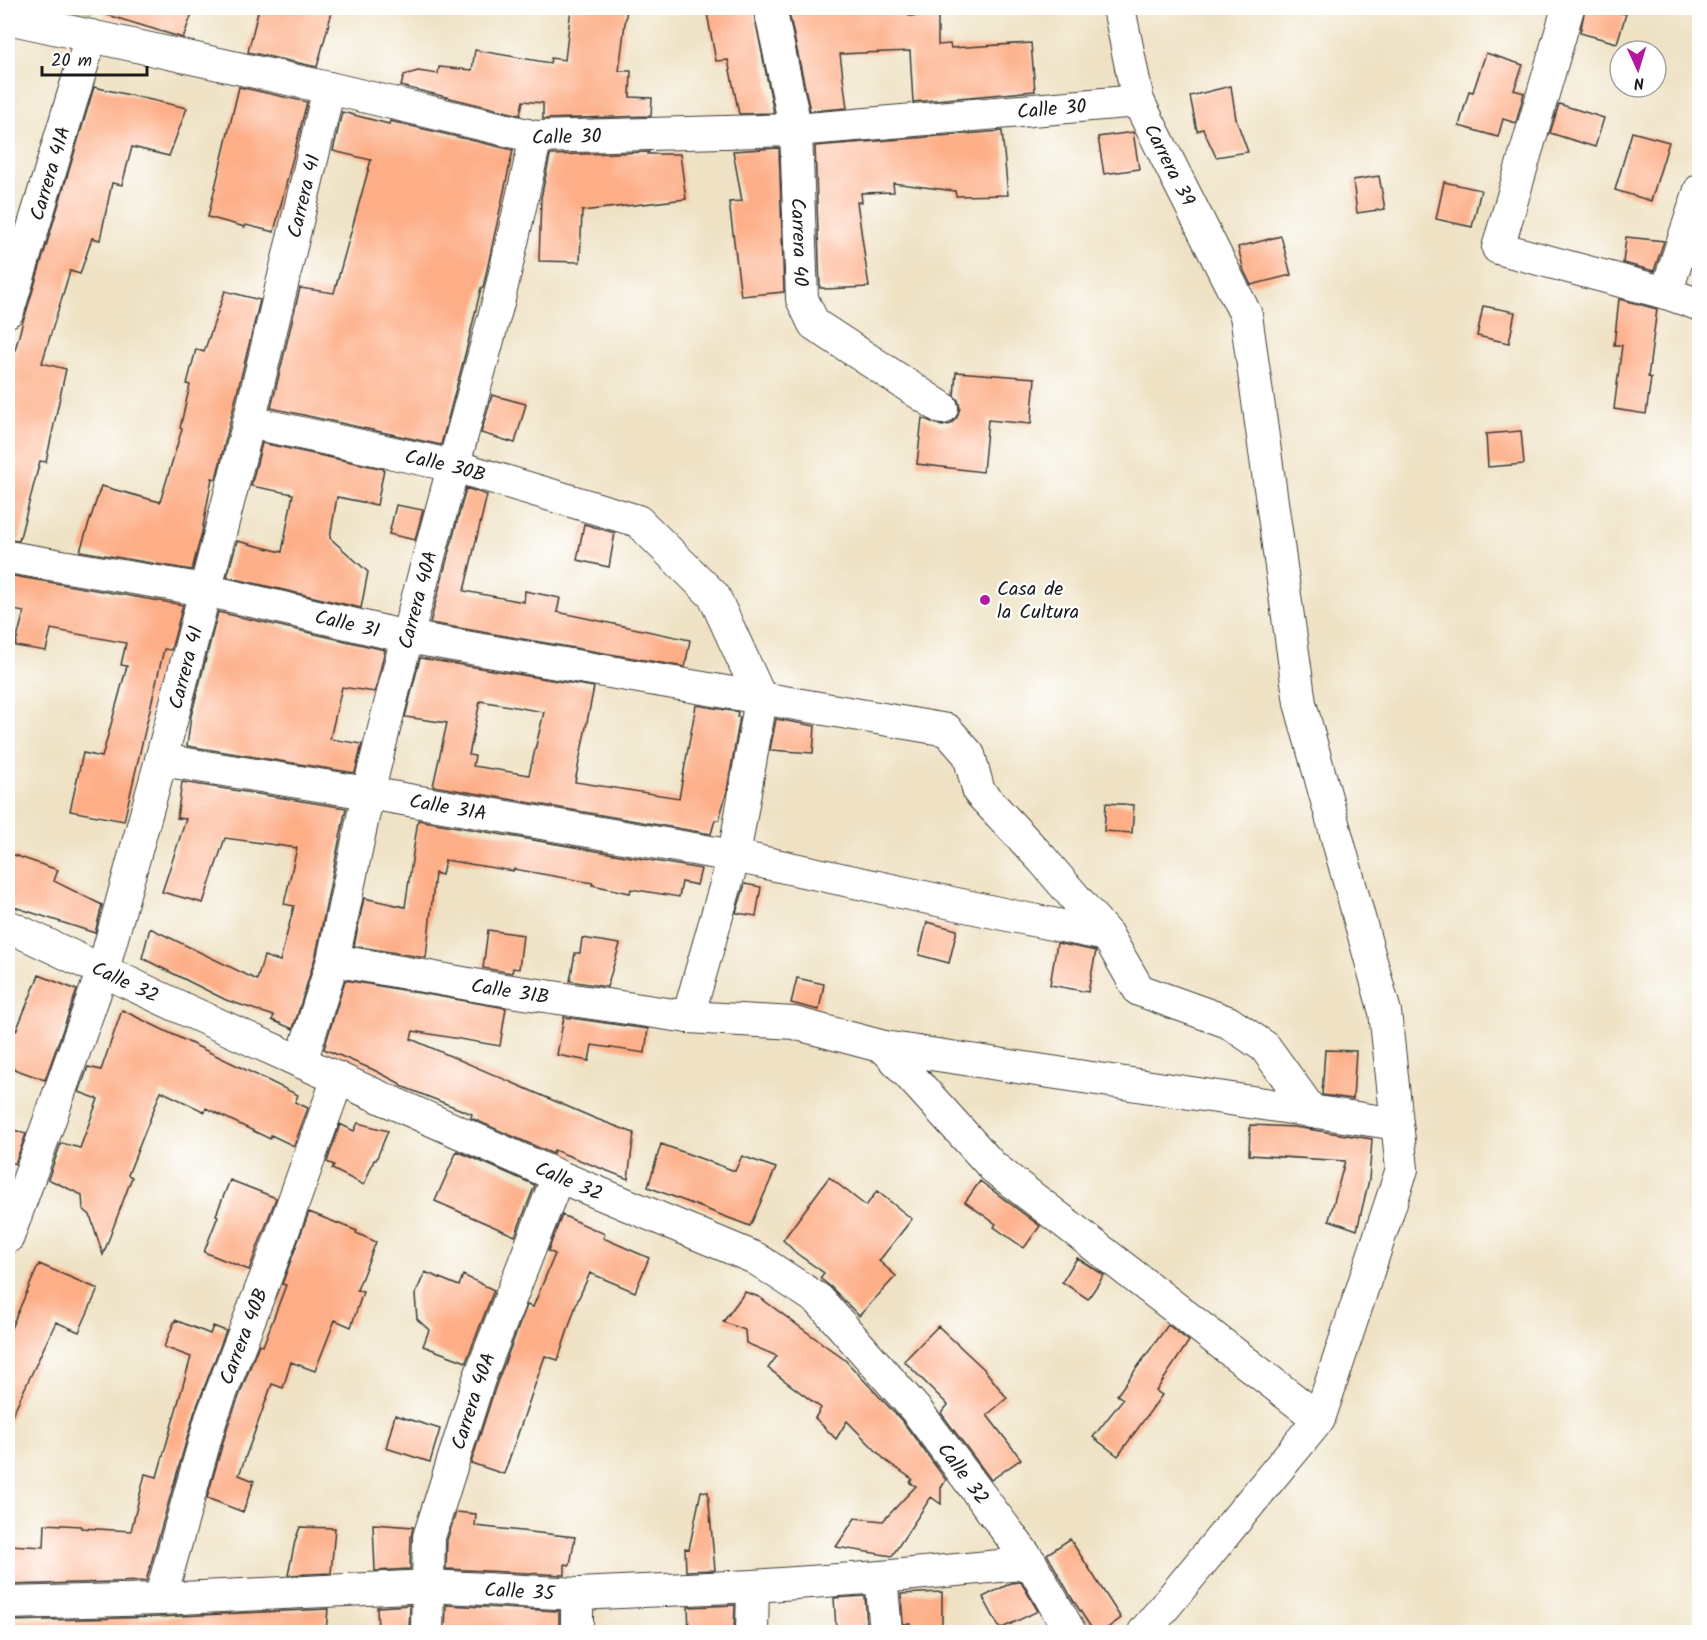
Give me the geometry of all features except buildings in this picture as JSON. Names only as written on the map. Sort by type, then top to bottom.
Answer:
[{"type":"street","name":"Carrera 40","points":[[770,8],[796,130],[802,299],[814,324],[942,408]]},
{"type":"street","name":"Carrera 39","points":[[1119,8],[1138,101],[1246,315],[1300,703],[1385,1012],[1402,1169],[1319,1419]]},
{"type":"street","points":[[1568,8],[1498,248],[1666,293],[1700,305]]},
{"type":"street","name":"Calle 30","points":[[8,18],[329,88],[536,137],[796,130],[1138,101]]},
{"type":"street","name":"Carrera 41A","points":[[8,311],[91,36]]},
{"type":"street","name":"Carrera 41","points":[[8,1237],[103,970],[161,760],[249,422],[329,88]]},
{"type":"street","name":"Carrera 40A","points":[[301,1062],[333,960],[368,793],[407,637],[499,299],[536,137]]},
{"type":"street","points":[[1666,293],[1700,190]]},
{"type":"street","name":"Calle 30B","points":[[249,422],[454,466],[638,520],[714,596],[761,699]]},
{"type":"street","name":"Calle 31","points":[[8,557],[205,590],[407,637],[947,730],[969,755],[979,792],[1042,859],[1107,935],[1139,990],[1228,1022],[1265,1047],[1312,1112]]},
{"type":"street","points":[[688,1017],[734,856],[761,699]]},
{"type":"street","name":"Calle 31A","points":[[161,760],[734,856],[1107,935]]},
{"type":"street","name":"Calle 32","points":[[8,926],[301,1062],[558,1176],[755,1258],[819,1300],[917,1411],[1031,1563],[1070,1632]]},
{"type":"street","name":"Calle 31B","points":[[333,960],[491,988],[688,1017],[794,1023],[884,1047],[1397,1124]]},
{"type":"street","points":[[884,1047],[993,1167],[1319,1419],[1144,1632]]},
{"type":"street","name":"Carrera 40B","points":[[160,1599],[211,1419],[277,1248],[338,1077]]},
{"type":"street","name":"Carrera 40A","points":[[427,1632],[429,1537],[432,1526],[479,1379],[558,1176]]},
{"type":"street","name":"Calle 35","points":[[8,1603],[160,1599],[429,1586],[577,1594],[753,1586],[1031,1563]]},
{"type":"street","points":[[881,1577],[886,1632]]},
{"type":"street","points":[[752,1632],[753,1586]]},
{"type":"street","points":[[577,1594],[578,1632]]},
{"type":"green space","points":[[32,8],[92,8],[87,24]]},
{"type":"place","name":"Casa de la Cultura","points":[[985,600]]}]
